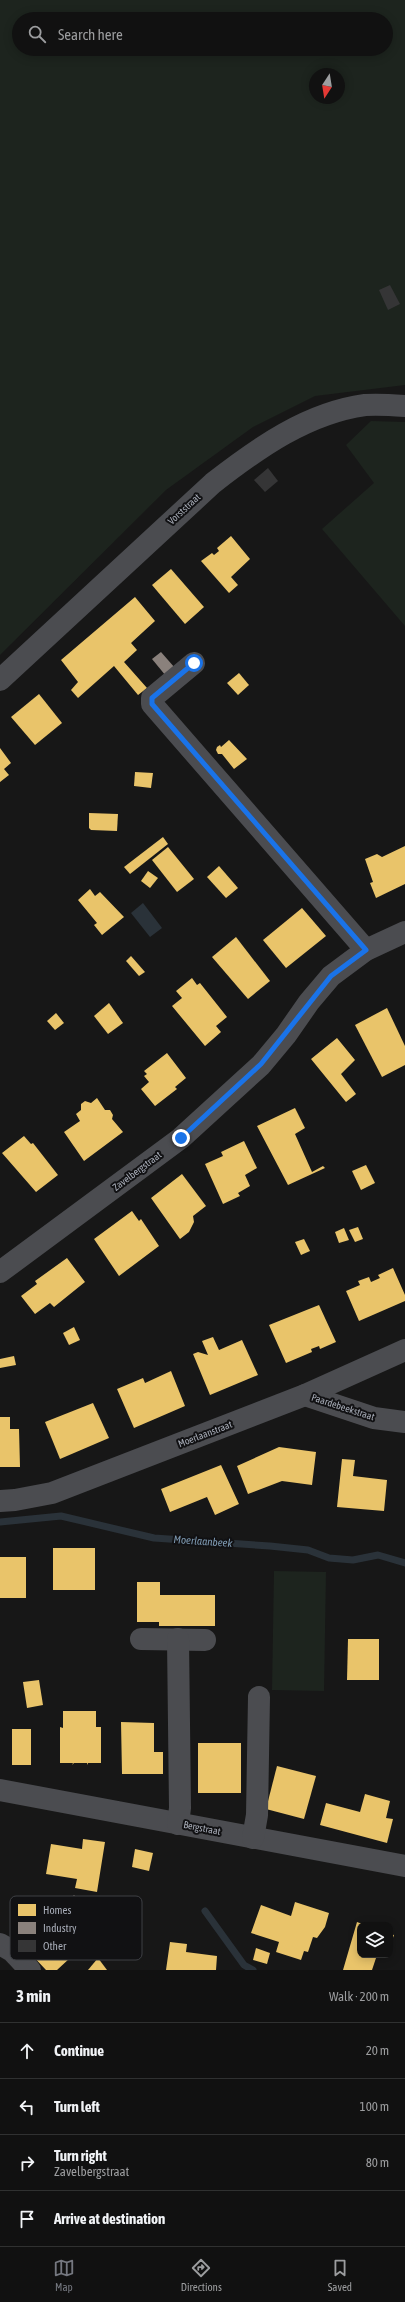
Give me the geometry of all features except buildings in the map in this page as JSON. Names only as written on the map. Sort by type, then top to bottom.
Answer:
[{"type":"street","name":"Vorststraat","points":[[0,680],[213,483],[243,459],[284,433],[324,416],[366,405],[405,406]]},
{"type":"street","points":[[194,663],[152,698],[152,704],[366,950]]},
{"type":"street","name":"Zavelbergstraat","points":[[0,1272],[181,1138],[261,1064],[331,976],[366,950],[405,932]]},
{"type":"street","name":"Moerlaanstraat","points":[[0,1501],[15,1500],[52,1493],[305,1395],[405,1350]]},
{"type":"street","name":"Paardebeekstraat","points":[[305,1395],[374,1418],[405,1422]]},
{"type":"street","points":[[141,1639],[206,1640]]},
{"type":"street","points":[[178,1639],[180,1808],[178,1824]]},
{"type":"street","points":[[253,1838],[257,1815],[259,1697]]},
{"type":"street","name":"Bergstraat","points":[[0,1790],[405,1866]]},
{"type":"street","points":[[0,1944],[10,1950]]},
{"type":"street","points":[[21,1960],[30,1970]]},
{"type":"shaded area","points":[[0,0],[405,0],[405,385],[315,396],[253,427],[166,490],[0,655]]},
{"type":"shaded area","points":[[371,421],[405,422],[405,626],[322,529],[374,483],[346,445]]},
{"type":"shaded area","points":[[143,903],[162,928],[150,937],[131,913]]},
{"type":"shaded area","points":[[274,1571],[326,1572],[324,1691],[272,1690]]},
{"type":"waterway","name":"Moerlaanbeek","points":[[0,1522],[61,1516],[154,1538],[308,1550],[329,1558],[353,1560],[378,1555],[405,1563]]},
{"type":"waterway","points":[[205,1911],[244,1965],[253,1970]]},
{"type":"route","points":[[181,1138],[261,1064],[286,1035],[309,1002],[331,976],[366,950],[152,704],[152,698],[194,663]]}]
